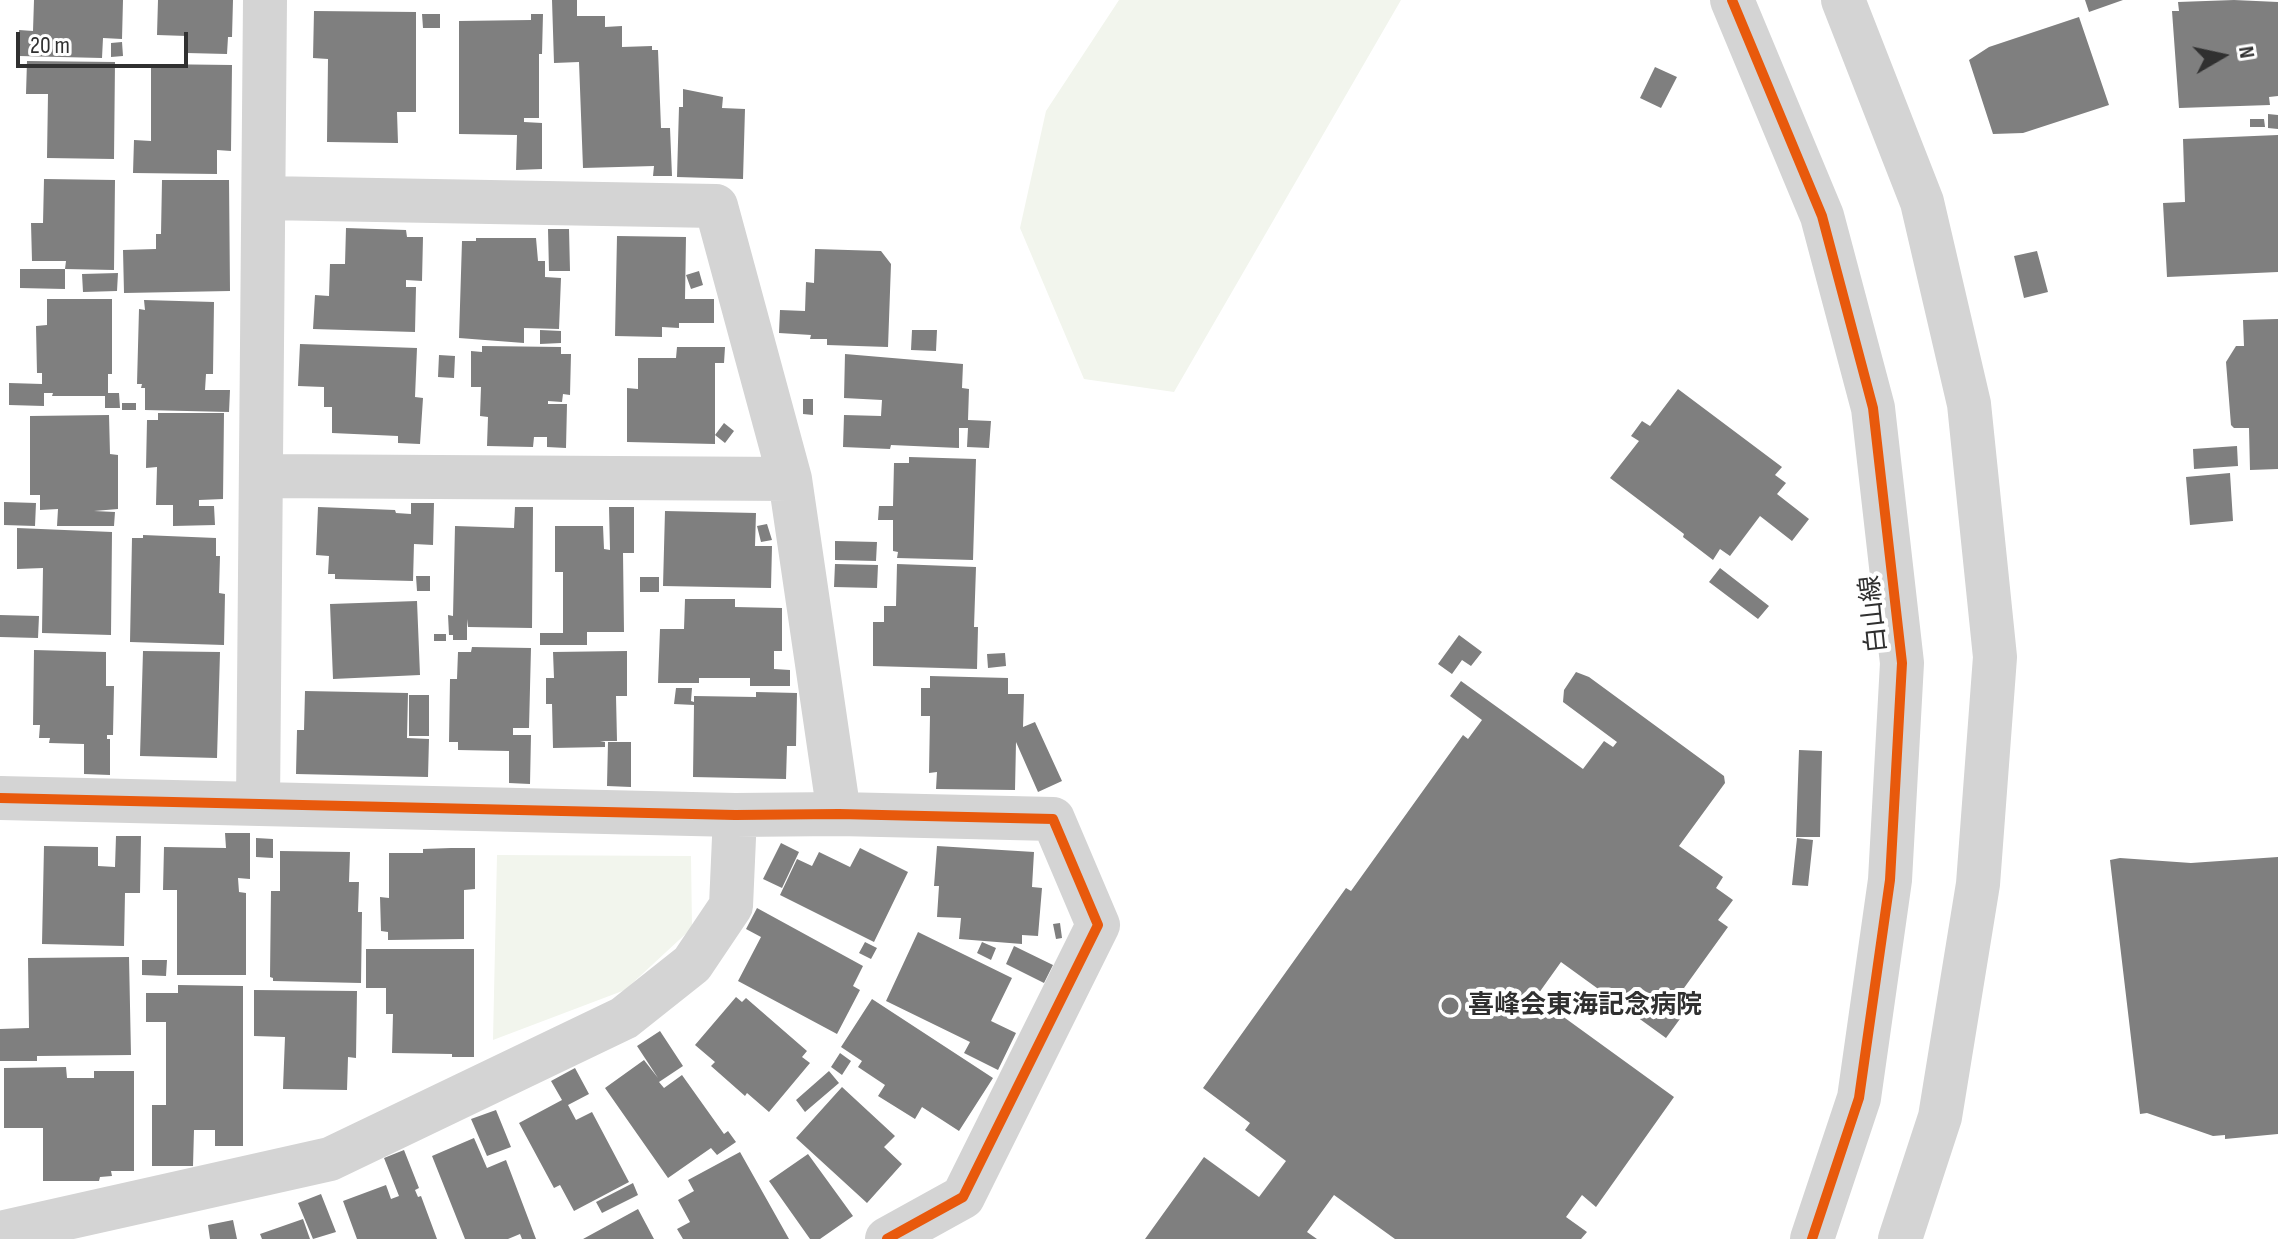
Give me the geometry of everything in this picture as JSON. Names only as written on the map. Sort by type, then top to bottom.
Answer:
[{"type":"street","points":[[258,804],[265,0]]},
{"type":"street","name":"白山線","points":[[1732,0],[1822,216],[1873,408],[1902,663],[1890,880],[1859,1098],[1812,1239]]},
{"type":"street","points":[[1843,0],[1922,202],[1966,388],[1995,657],[1978,884],[1940,1117],[1900,1239]]},
{"type":"street","points":[[264,198],[716,206],[790,479],[839,814]]},
{"type":"street","points":[[261,476],[790,479]]},
{"type":"street","points":[[0,798],[1053,819],[1098,925],[963,1197],[887,1239]]},
{"type":"street","points":[[0,1233],[330,1159],[624,1018],[692,964],[731,906],[735,815]]},
{"type":"shaded area","points":[[1119,0],[1401,0],[1174,392],[1084,379],[1020,228],[1046,111]]},
{"type":"shaded area","points":[[497,855],[691,856],[692,928],[625,990],[493,1040]]},
{"type":"building","points":[[34,0],[123,0],[122,39],[103,38],[102,58],[19,56],[19,30],[33,31]]},
{"type":"building","points":[[158,0],[233,0],[232,37],[228,37],[227,54],[187,53],[187,36],[157,35]]},
{"type":"building","points":[[552,0],[577,0],[577,16],[605,16],[605,27],[622,26],[622,47],[652,46],[652,50],[658,50],[661,128],[670,128],[672,176],[653,176],[654,166],[583,168],[579,62],[554,63]]},
{"type":"building","points":[[2085,0],[2123,0],[2089,12]]},
{"type":"building","points":[[2178,2],[2278,2],[2278,96],[2269,97],[2270,105],[2179,108],[2172,11],[2179,11]]},
{"type":"building","points":[[314,11],[416,12],[416,112],[397,112],[398,143],[327,142],[328,59],[313,58]]},
{"type":"building","points":[[422,14],[440,14],[440,28],[423,28]]},
{"type":"building","points":[[531,14],[543,14],[542,54],[539,54],[539,118],[524,118],[524,122],[542,123],[542,169],[516,170],[517,135],[459,134],[459,21],[531,20]]},
{"type":"building","points":[[2079,17],[2109,105],[2023,133],[1993,134],[1969,60],[1989,47]]},
{"type":"building","points":[[122,42],[123,56],[111,57],[111,43]]},
{"type":"building","points":[[27,61],[115,62],[114,159],[47,158],[48,94],[26,94]]},
{"type":"building","points":[[151,64],[232,65],[231,151],[217,150],[217,174],[133,173],[134,140],[151,141]]},
{"type":"building","points":[[1655,67],[1677,77],[1661,108],[1640,98]]},
{"type":"building","points":[[683,89],[723,97],[722,108],[745,109],[743,179],[677,177],[679,107],[683,107]]},
{"type":"building","points":[[2268,114],[2278,115],[2278,129],[2268,128]]},
{"type":"building","points":[[2250,119],[2264,119],[2265,127],[2250,127]]},
{"type":"building","points":[[2278,135],[2278,272],[2167,277],[2163,203],[2185,202],[2183,139]]},
{"type":"building","points":[[44,179],[115,180],[114,270],[65,269],[66,261],[32,261],[31,223],[43,223]]},
{"type":"building","points":[[162,180],[229,180],[230,291],[124,293],[123,250],[156,249],[156,234],[161,234]]},
{"type":"building","points":[[346,228],[406,230],[407,237],[423,237],[422,281],[406,280],[406,287],[416,287],[415,332],[313,329],[315,295],[329,296],[330,264],[345,264]]},
{"type":"building","points":[[548,229],[569,229],[570,271],[549,271]]},
{"type":"building","points":[[617,236],[686,237],[685,299],[714,299],[714,323],[679,323],[679,328],[662,327],[662,337],[615,336]]},
{"type":"building","points":[[476,238],[536,238],[538,261],[545,261],[545,277],[561,278],[559,329],[524,328],[524,343],[459,338],[462,241],[476,241]]},
{"type":"building","points":[[815,249],[881,251],[891,264],[888,347],[827,345],[827,339],[810,339],[811,335],[779,333],[780,310],[805,311],[806,282],[814,283]]},
{"type":"building","points":[[2037,251],[2048,292],[2024,298],[2014,256]]},
{"type":"building","points":[[20,269],[65,269],[65,289],[20,288]]},
{"type":"building","points":[[699,271],[703,285],[691,289],[686,275]]},
{"type":"building","points":[[118,273],[117,291],[83,292],[82,274]]},
{"type":"building","points":[[47,299],[112,299],[112,374],[108,374],[108,393],[119,393],[120,408],[105,408],[105,396],[52,396],[53,393],[44,393],[44,406],[9,405],[9,383],[42,384],[42,373],[37,373],[36,326],[47,325]]},
{"type":"building","points":[[144,300],[214,302],[213,374],[206,374],[205,390],[230,390],[229,412],[145,410],[145,388],[137,384],[139,309],[145,310]]},
{"type":"building","points":[[2278,319],[2278,469],[2250,470],[2249,428],[2234,428],[2231,425],[2226,362],[2236,346],[2244,346],[2243,320]]},
{"type":"building","points":[[540,330],[561,331],[561,343],[540,344]]},
{"type":"building","points":[[912,330],[937,330],[936,351],[911,350]]},
{"type":"building","points":[[300,344],[417,348],[415,397],[423,398],[420,444],[398,443],[398,436],[332,433],[332,407],[324,407],[324,387],[298,386]]},
{"type":"building","points":[[482,346],[561,347],[561,354],[571,354],[570,395],[563,394],[562,402],[548,401],[548,404],[567,404],[566,448],[547,447],[547,437],[534,437],[533,447],[487,446],[488,417],[480,416],[481,387],[471,387],[471,351],[482,352]]},
{"type":"building","points":[[677,347],[725,347],[724,363],[715,363],[715,444],[627,442],[627,388],[638,389],[638,358],[676,358]]},
{"type":"building","points":[[845,354],[963,364],[962,388],[969,389],[968,420],[991,421],[989,448],[967,447],[968,428],[959,428],[959,448],[891,445],[890,449],[843,447],[844,415],[881,416],[882,400],[844,398]]},
{"type":"building","points":[[439,355],[455,356],[454,378],[438,377]]},
{"type":"building","points":[[1678,389],[1782,467],[1775,475],[1786,483],[1777,494],[1809,519],[1792,541],[1760,516],[1730,556],[1720,549],[1713,560],[1610,478],[1639,441],[1631,436],[1642,421],[1650,426]]},
{"type":"building","points":[[803,399],[813,399],[813,415],[803,414]]},
{"type":"building","points":[[122,403],[136,403],[136,410],[122,410]]},
{"type":"building","points":[[158,413],[224,413],[223,499],[199,500],[199,506],[214,506],[215,525],[173,526],[173,505],[156,505],[157,467],[146,468],[147,420],[158,420]]},
{"type":"building","points":[[109,415],[110,454],[118,455],[118,509],[94,511],[115,512],[114,526],[57,526],[58,509],[40,510],[40,495],[30,495],[30,416]]},
{"type":"building","points":[[724,423],[734,431],[725,443],[715,435]]},
{"type":"building","points":[[2237,446],[2238,466],[2194,469],[2193,449]]},
{"type":"building","points":[[909,457],[976,459],[973,560],[897,558],[898,552],[893,551],[893,520],[878,520],[879,506],[893,506],[894,463],[909,463]]},
{"type":"building","points":[[2230,473],[2233,521],[2190,525],[2186,477]]},
{"type":"building","points":[[4,502],[36,503],[35,526],[4,525]]},
{"type":"building","points":[[411,503],[434,503],[433,545],[414,544],[413,581],[335,579],[335,574],[328,574],[329,556],[316,555],[318,507],[395,510],[396,513],[411,514]]},
{"type":"building","points":[[515,507],[533,507],[532,628],[468,627],[467,619],[467,640],[453,640],[453,635],[449,635],[448,615],[453,616],[455,526],[514,528]]},
{"type":"building","points":[[609,507],[634,507],[634,553],[623,553],[624,632],[587,632],[587,645],[540,645],[540,633],[563,633],[563,572],[555,572],[555,526],[603,526],[604,549],[610,550]]},
{"type":"building","points":[[665,511],[756,513],[755,546],[772,546],[771,588],[663,586]]},
{"type":"building","points":[[767,524],[772,540],[761,542],[757,526]]},
{"type":"building","points":[[17,528],[112,532],[111,635],[42,633],[43,568],[17,569]]},
{"type":"building","points":[[143,535],[216,538],[216,556],[220,556],[219,593],[225,594],[224,645],[130,642],[132,538],[143,538]]},
{"type":"building","points":[[835,541],[877,542],[876,561],[835,560]]},
{"type":"building","points":[[835,564],[878,565],[877,588],[834,587]]},
{"type":"building","points":[[897,564],[976,567],[974,627],[978,627],[977,669],[873,666],[873,622],[884,622],[884,606],[896,606]]},
{"type":"building","points":[[1720,568],[1769,606],[1758,619],[1709,582]]},
{"type":"building","points":[[416,576],[430,576],[430,591],[417,591]]},
{"type":"building","points":[[640,577],[659,577],[659,592],[640,592]]},
{"type":"building","points":[[685,599],[735,599],[735,607],[782,608],[782,651],[774,651],[774,669],[790,670],[790,686],[750,686],[750,678],[699,678],[699,683],[658,683],[660,629],[684,629]]},
{"type":"building","points":[[417,601],[420,675],[333,679],[330,604]]},
{"type":"building","points":[[0,615],[39,616],[38,638],[0,637]]},
{"type":"building","points":[[434,634],[446,634],[446,641],[434,641]]},
{"type":"building","points":[[1459,635],[1482,652],[1471,666],[1462,660],[1452,674],[1438,664]]},
{"type":"building","points":[[472,647],[531,648],[529,728],[513,728],[513,735],[531,735],[530,784],[509,783],[509,751],[458,750],[458,742],[449,742],[450,679],[457,679],[458,652],[471,652]]},
{"type":"building","points":[[34,650],[106,652],[106,686],[114,686],[113,735],[107,735],[110,739],[110,775],[84,774],[84,744],[49,743],[50,738],[39,738],[40,725],[33,725]]},
{"type":"building","points":[[143,651],[220,652],[217,758],[140,756]]},
{"type":"building","points":[[627,651],[627,696],[616,696],[617,741],[600,741],[605,742],[605,747],[553,748],[552,704],[546,704],[546,678],[554,678],[553,652]]},
{"type":"building","points":[[1005,653],[1006,666],[988,668],[987,654]]},
{"type":"building","points":[[1576,672],[1589,677],[1724,776],[1725,783],[1679,846],[1723,877],[1716,888],[1733,900],[1718,920],[1728,927],[1684,988],[1696,997],[1666,1038],[1561,962],[1536,997],[1674,1097],[1596,1207],[1582,1195],[1566,1217],[1587,1232],[1581,1239],[1395,1239],[1334,1195],[1307,1232],[1317,1239],[1145,1239],[1204,1157],[1259,1197],[1286,1161],[1245,1130],[1250,1123],[1203,1088],[1346,888],[1351,891],[1463,735],[1468,739],[1482,720],[1450,696],[1461,681],[1583,769],[1604,741],[1613,747],[1617,742],[1563,702],[1564,690]]},
{"type":"building","points":[[930,676],[1008,678],[1008,694],[1024,694],[1023,727],[1035,722],[1062,781],[1038,792],[1016,742],[1015,790],[936,789],[937,772],[929,773],[930,716],[921,716],[921,688],[930,688]]},
{"type":"building","points":[[676,688],[692,688],[691,701],[694,702],[694,696],[756,697],[756,692],[797,693],[796,746],[787,746],[786,779],[693,777],[694,705],[674,704]]},
{"type":"building","points":[[305,691],[408,693],[407,738],[429,739],[428,777],[296,774],[297,730],[304,730]]},
{"type":"building","points":[[409,695],[429,695],[429,736],[409,736]]},
{"type":"building","points":[[608,742],[631,742],[631,787],[607,786]]},
{"type":"building","points":[[1799,750],[1822,751],[1820,837],[1796,837]]},
{"type":"building","points":[[225,833],[250,833],[250,879],[238,878],[239,892],[246,893],[246,975],[177,975],[177,890],[163,890],[164,847],[226,848]]},
{"type":"building","points":[[116,836],[141,836],[140,893],[125,893],[124,946],[42,944],[44,846],[98,847],[98,866],[115,867]]},
{"type":"building","points":[[256,838],[273,839],[273,858],[256,857]]},
{"type":"building","points":[[1797,838],[1813,840],[1808,886],[1792,885]]},
{"type":"building","points":[[781,843],[799,852],[782,888],[763,879]]},
{"type":"building","points":[[937,846],[1034,852],[1032,887],[1042,888],[1038,936],[1022,935],[1022,944],[959,939],[961,918],[937,917],[939,886],[934,886]]},
{"type":"building","points":[[475,848],[475,889],[464,890],[464,939],[388,940],[388,932],[381,931],[380,897],[389,898],[389,853]]},
{"type":"building","points":[[860,848],[908,872],[874,942],[780,895],[797,859],[812,866],[819,852],[850,867]]},
{"type":"building","points":[[280,851],[350,852],[349,882],[359,882],[358,912],[362,912],[361,983],[273,981],[270,977],[271,891],[280,891]]},
{"type":"building","points":[[2278,857],[2278,1134],[2225,1139],[2225,1135],[2213,1136],[2147,1113],[2140,1114],[2110,860],[2191,863]]},
{"type":"building","points":[[757,908],[863,966],[853,986],[860,990],[837,1034],[738,981],[761,937],[746,929]]},
{"type":"building","points":[[1060,923],[1062,938],[1056,939],[1053,924]]},
{"type":"building","points":[[918,932],[1012,978],[991,1021],[1016,1033],[998,1070],[964,1053],[970,1042],[886,1001]]},
{"type":"building","points":[[865,942],[877,948],[871,959],[859,953]]},
{"type":"building","points":[[982,942],[996,948],[991,960],[977,953]]},
{"type":"building","points":[[1014,946],[1053,965],[1044,983],[1006,964]]},
{"type":"building","points":[[366,949],[474,949],[474,1057],[392,1053],[393,1014],[386,1014],[386,988],[366,988]]},
{"type":"building","points":[[129,957],[131,1055],[37,1056],[37,1061],[0,1061],[0,1029],[29,1028],[28,958]]},
{"type":"building","points":[[142,960],[167,960],[166,976],[142,975]]},
{"type":"building","points":[[178,985],[243,986],[243,1146],[215,1146],[215,1130],[194,1130],[193,1166],[152,1166],[152,1105],[166,1105],[166,1022],[146,1022],[146,993],[178,993]]},
{"type":"building","points":[[254,990],[357,991],[356,1058],[348,1057],[347,1090],[283,1089],[285,1037],[254,1036]]},
{"type":"building","points":[[736,997],[742,1002],[746,998],[807,1051],[802,1057],[810,1063],[769,1112],[711,1066],[715,1062],[695,1045]]},
{"type":"building","points":[[872,999],[993,1078],[959,1131],[922,1107],[915,1119],[878,1096],[885,1085],[858,1067],[862,1061],[841,1047]]},
{"type":"building","points":[[660,1031],[683,1066],[659,1082],[664,1088],[682,1075],[724,1134],[728,1131],[736,1142],[717,1155],[711,1148],[668,1178],[605,1088],[644,1060],[658,1078],[637,1046]]},
{"type":"building","points":[[840,1053],[851,1061],[842,1075],[831,1067]]},
{"type":"building","points":[[66,1067],[67,1078],[94,1078],[94,1071],[134,1071],[134,1171],[111,1171],[112,1176],[100,1177],[99,1181],[43,1181],[43,1128],[4,1128],[4,1068]]},
{"type":"building","points":[[575,1068],[589,1094],[568,1105],[576,1120],[592,1112],[629,1182],[574,1211],[560,1185],[554,1188],[519,1123],[562,1100],[551,1081]]},
{"type":"building","points":[[829,1071],[839,1083],[805,1112],[796,1100]]},
{"type":"building","points":[[842,1087],[895,1136],[884,1147],[902,1164],[867,1203],[796,1138]]},
{"type":"building","points":[[496,1110],[511,1147],[487,1156],[471,1119]]},
{"type":"building","points":[[474,1138],[487,1168],[506,1160],[536,1239],[522,1239],[520,1234],[508,1239],[465,1239],[432,1156]]},
{"type":"building","points":[[404,1150],[419,1188],[415,1190],[418,1197],[421,1196],[437,1239],[357,1239],[343,1201],[386,1185],[391,1199],[399,1196],[384,1158]]},
{"type":"building","points":[[740,1152],[789,1239],[683,1239],[677,1229],[690,1222],[678,1200],[694,1191],[688,1180]]},
{"type":"building","points":[[808,1154],[853,1216],[820,1239],[810,1239],[769,1181]]},
{"type":"building","points":[[633,1183],[638,1195],[602,1213],[596,1202]]},
{"type":"building","points":[[321,1194],[336,1232],[313,1239],[298,1203]]},
{"type":"building","points":[[638,1209],[654,1239],[583,1239]]},
{"type":"building","points":[[303,1219],[310,1239],[262,1239],[260,1234]]},
{"type":"building","points":[[233,1220],[237,1239],[210,1239],[208,1225]]},
{"type":"cycle path","points":[[1732,0],[1822,216],[1873,408],[1902,663],[1890,880],[1859,1098],[1812,1239]]},
{"type":"cycle path","points":[[0,798],[1053,819],[1098,925],[963,1197],[887,1239]]},
{"type":"place","name":"喜峰会東海記念病院","points":[[1450,1006]]}]
